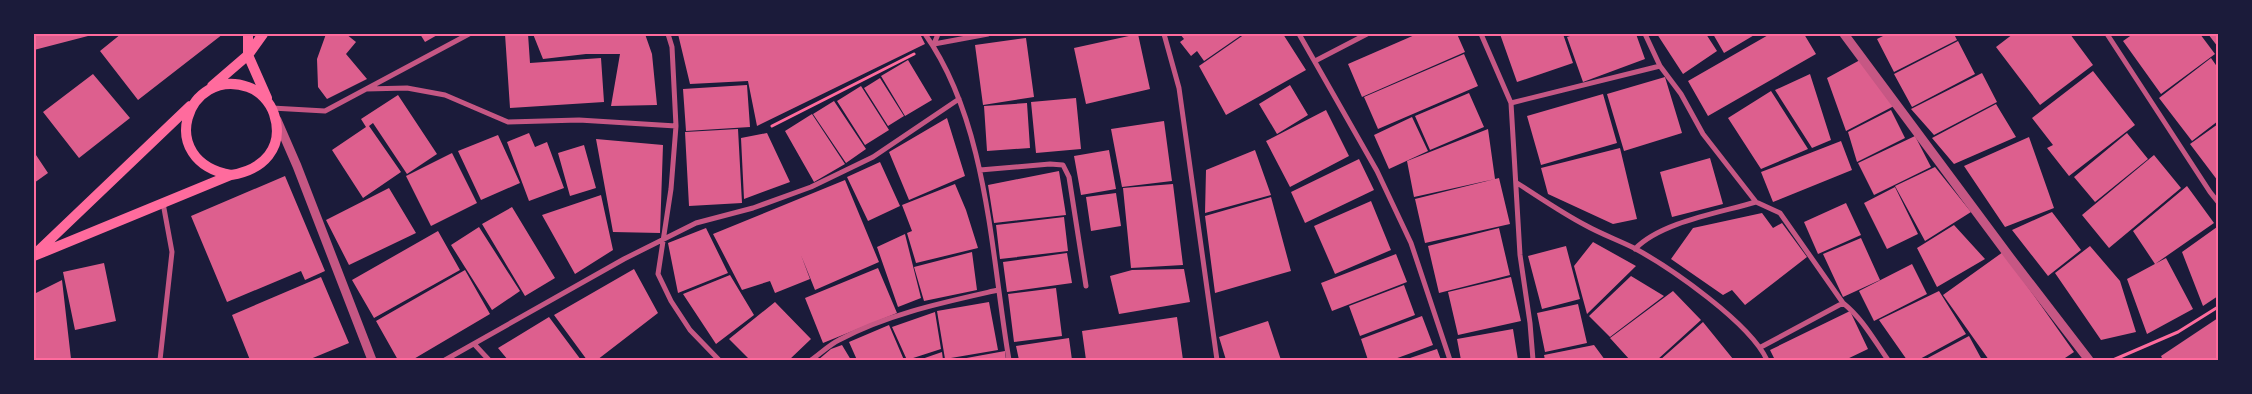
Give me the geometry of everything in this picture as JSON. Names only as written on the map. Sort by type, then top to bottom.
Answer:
[{"type":"main road","points":[[34,256],[231,175],[246,172],[260,165],[270,153],[276,139],[276,123],[272,108],[248,55],[248,34]]},
{"type":"main road","points":[[34,256],[201,96],[248,55],[263,34]]},
{"type":"main road","points":[[231,175],[216,172],[202,165],[192,152],[186,138],[186,123],[191,108],[201,96],[212,88],[226,84],[239,84],[253,89],[264,97],[272,108]]},
{"type":"street","points":[[372,360],[297,166],[272,108],[325,111],[469,34]]},
{"type":"street","points":[[668,34],[672,47],[676,126],[671,189],[658,274],[671,301],[690,330],[719,360]]},
{"type":"street","points":[[925,34],[934,44],[959,99],[980,170],[1009,360]]},
{"type":"street","points":[[934,44],[938,34]]},
{"type":"street","points":[[934,44],[988,34]]},
{"type":"street","points":[[1164,34],[1178,88],[1217,360]]},
{"type":"street","points":[[1299,34],[1377,172],[1411,243],[1450,360]]},
{"type":"street","points":[[1315,61],[1367,34]]},
{"type":"street","points":[[1481,34],[1511,103],[1520,255],[1530,323],[1533,360]]},
{"type":"street","points":[[1645,34],[1660,66],[1682,94],[1703,134],[1756,202],[1780,213],[1843,303],[1862,322],[1888,360]]},
{"type":"street","points":[[1844,34],[2017,267],[2089,360]]},
{"type":"street","points":[[2107,34],[2218,202]]},
{"type":"street","points":[[1511,103],[1660,66]]},
{"type":"street","points":[[366,90],[407,88],[445,96],[508,122],[579,120],[676,126]]},
{"type":"street","points":[[445,360],[475,345],[624,259],[696,223],[753,208],[811,187],[873,157],[959,99]]},
{"type":"street","points":[[980,170],[1050,164],[1063,165],[1069,177],[1086,286]]},
{"type":"street","points":[[1517,183],[1585,225],[1635,249],[1722,308],[1761,347],[1767,360]]},
{"type":"street","points":[[1635,249],[1644,240],[1658,231],[1756,202]]},
{"type":"street","points":[[160,360],[172,252],[163,203]]},
{"type":"street","points":[[810,360],[838,340],[886,320],[953,300],[998,290]]},
{"type":"street","points":[[1761,347],[1843,303]]},
{"type":"street","points":[[475,345],[489,360]]},
{"type":"path","points":[[772,126],[934,44]]},
{"type":"path","points":[[2113,360],[2178,332],[2218,307]]},
{"type":"building","points":[[34,34],[87,34],[88,36],[34,50]]},
{"type":"building","points":[[121,34],[223,34],[138,100],[100,51]]},
{"type":"building","points":[[326,34],[346,34],[356,42],[346,54],[367,79],[327,99],[318,87],[317,59]]},
{"type":"building","points":[[420,34],[439,34],[425,42]]},
{"type":"building","points":[[505,34],[528,34],[530,63],[601,58],[604,102],[510,108]]},
{"type":"building","points":[[533,34],[645,34],[652,54],[657,105],[611,106],[620,54],[586,54],[543,59]]},
{"type":"building","points":[[678,34],[920,34],[925,44],[757,126],[748,81],[690,84]]},
{"type":"building","points":[[1138,34],[1150,89],[1086,104],[1074,48]]},
{"type":"building","points":[[1180,34],[1243,34],[1204,61],[1197,51],[1191,56],[1180,42],[1184,39]]},
{"type":"building","points":[[1245,34],[1283,34],[1306,70],[1226,115],[1199,66]]},
{"type":"building","points":[[1417,34],[1457,34],[1465,52],[1362,97],[1348,64]]},
{"type":"building","points":[[1500,34],[1563,34],[1573,63],[1517,82]]},
{"type":"building","points":[[1576,34],[1636,34],[1645,59],[1583,82],[1567,37]]},
{"type":"building","points":[[1657,34],[1706,34],[1717,51],[1683,74]]},
{"type":"building","points":[[1713,34],[1756,34],[1724,53]]},
{"type":"building","points":[[1770,34],[1804,34],[1816,54],[1708,116],[1688,81]]},
{"type":"building","points":[[1887,34],[1954,34],[1957,40],[1894,72],[1877,39]]},
{"type":"building","points":[[2013,34],[2070,34],[2093,65],[2040,105],[1996,47]]},
{"type":"building","points":[[2133,34],[2200,34],[2215,54],[2161,94],[2123,41]]},
{"type":"building","points":[[2208,34],[2218,34],[2218,47]]},
{"type":"building","points":[[1026,38],[1034,97],[983,105],[975,45]]},
{"type":"building","points":[[1958,41],[1975,74],[1912,107],[1894,74]]},
{"type":"building","points":[[1464,54],[1478,86],[1378,129],[1364,97]]},
{"type":"building","points":[[2211,58],[2218,68],[2218,121],[2192,141],[2159,98]]},
{"type":"building","points":[[908,60],[932,100],[905,116],[881,76]]},
{"type":"building","points":[[1860,60],[1894,106],[1846,131],[1827,78]]},
{"type":"building","points":[[2093,71],[2135,125],[2069,176],[2047,148],[2053,145],[2032,118]]},
{"type":"building","points":[[1982,73],[1997,102],[1934,135],[1911,109]]},
{"type":"building","points":[[93,74],[130,118],[79,158],[43,112]]},
{"type":"building","points":[[1810,74],[1831,140],[1812,148],[1775,90]]},
{"type":"building","points":[[1665,77],[1682,133],[1624,151],[1607,94]]},
{"type":"building","points":[[880,78],[904,116],[888,126],[864,88]]},
{"type":"building","points":[[747,85],[750,127],[686,131],[683,89]]},
{"type":"building","points":[[1290,85],[1308,115],[1277,134],[1259,104]]},
{"type":"building","points":[[861,86],[889,130],[865,145],[837,101]]},
{"type":"building","points":[[1771,91],[1808,149],[1761,169],[1728,118]]},
{"type":"building","points":[[1469,93],[1484,127],[1430,150],[1415,116]]},
{"type":"building","points":[[1603,94],[1617,143],[1541,165],[1527,116]]},
{"type":"building","points":[[398,95],[437,154],[407,174],[373,123],[369,126],[401,172],[363,198],[332,150],[366,127],[361,119]]},
{"type":"building","points":[[1076,98],[1081,149],[1036,153],[1031,102]]},
{"type":"building","points":[[834,101],[866,149],[846,163],[813,114]]},
{"type":"building","points":[[1027,103],[1030,148],[987,151],[984,106]]},
{"type":"building","points":[[1996,104],[2016,137],[1954,164],[1932,138]]},
{"type":"building","points":[[1326,110],[1349,156],[1290,187],[1266,141]]},
{"type":"building","points":[[1891,110],[1905,138],[1857,162],[1848,132]]},
{"type":"building","points":[[812,114],[845,164],[814,182],[785,131]]},
{"type":"building","points":[[1412,117],[1428,151],[1389,169],[1374,135]]},
{"type":"building","points":[[947,118],[965,176],[909,200],[889,152]]},
{"type":"building","points":[[1164,121],[1172,181],[1122,187],[1111,129]]},
{"type":"building","points":[[2218,124],[2218,181],[2190,144]]},
{"type":"building","points":[[738,129],[742,203],[689,206],[685,132]]},
{"type":"building","points":[[1488,129],[1495,179],[1414,197],[1407,161]]},
{"type":"building","points":[[529,133],[535,147],[547,142],[564,188],[529,201],[507,142]]},
{"type":"building","points":[[767,133],[790,182],[744,199],[741,138]]},
{"type":"building","points":[[2127,133],[2148,159],[2095,202],[2074,177]]},
{"type":"building","points":[[498,135],[520,183],[481,200],[458,151]]},
{"type":"building","points":[[1915,136],[1931,167],[1874,195],[1858,163]]},
{"type":"building","points":[[2029,137],[2054,208],[2005,227],[1964,166]]},
{"type":"building","points":[[596,139],[663,145],[660,233],[613,232]]},
{"type":"building","points":[[1841,141],[1852,170],[1773,202],[1761,172]]},
{"type":"building","points":[[584,145],[596,188],[570,196],[558,153]]},
{"type":"building","points":[[1620,148],[1637,219],[1613,224],[1548,194],[1541,168]]},
{"type":"building","points":[[1109,150],[1116,189],[1081,195],[1074,156]]},
{"type":"building","points":[[1255,150],[1271,195],[1205,213],[1206,170]]},
{"type":"building","points":[[34,152],[48,173],[34,183]]},
{"type":"building","points":[[452,153],[477,203],[431,226],[406,176]]},
{"type":"building","points":[[2154,155],[2181,188],[2109,248],[2082,215]]},
{"type":"building","points":[[1710,158],[1723,204],[1672,217],[1660,172]]},
{"type":"building","points":[[1359,159],[1374,190],[1305,223],[1291,192]]},
{"type":"building","points":[[880,162],[900,206],[868,221],[847,177]]},
{"type":"building","points":[[1935,167],[1971,212],[1925,241],[1895,186]]},
{"type":"building","points":[[1059,171],[1066,215],[994,223],[988,185]]},
{"type":"building","points":[[285,176],[325,271],[305,280],[301,271],[227,302],[191,216]]},
{"type":"building","points":[[1499,178],[1510,224],[1425,243],[1415,199]]},
{"type":"building","points":[[845,180],[879,262],[815,290],[801,255],[810,279],[775,293],[770,281],[742,290],[713,234]]},
{"type":"building","points":[[955,184],[966,210],[978,248],[916,263],[907,233],[912,231],[902,205]]},
{"type":"building","points":[[1173,184],[1183,265],[1131,268],[1123,188]]},
{"type":"building","points":[[2187,186],[2214,223],[2155,264],[2133,231]]},
{"type":"building","points":[[1895,187],[1918,234],[1887,249],[1864,203]]},
{"type":"building","points":[[389,188],[416,233],[349,265],[326,220]]},
{"type":"building","points":[[1116,193],[1121,226],[1091,231],[1086,197]]},
{"type":"building","points":[[601,195],[613,250],[575,274],[542,215]]},
{"type":"building","points":[[1271,197],[1291,271],[1215,293],[1205,216]]},
{"type":"building","points":[[1371,201],[1391,250],[1335,274],[1314,226]]},
{"type":"building","points":[[1846,203],[1861,235],[1818,254],[1804,222]]},
{"type":"building","points":[[512,207],[555,278],[525,296],[482,224]]},
{"type":"building","points":[[2052,212],[2081,250],[2048,276],[2012,230]]},
{"type":"building","points":[[1762,213],[1773,228],[1782,223],[1807,257],[1745,305],[1732,290],[1723,295],[1671,259],[1693,228]]},
{"type":"building","points":[[1064,217],[1068,251],[1000,259],[996,225]]},
{"type":"building","points":[[1954,225],[1985,259],[1937,287],[1917,248]]},
{"type":"building","points":[[479,227],[520,291],[492,310],[451,245]]},
{"type":"building","points":[[2217,227],[2218,296],[2203,306],[2182,252]]},
{"type":"building","points":[[706,228],[728,273],[678,293],[668,243]]},
{"type":"building","points":[[1499,228],[1510,275],[1439,293],[1428,246]]},
{"type":"building","points":[[438,231],[460,270],[374,318],[352,280]]},
{"type":"building","points":[[905,234],[921,298],[898,307],[877,247]]},
{"type":"building","points":[[1861,238],[1880,280],[1843,297],[1823,254]]},
{"type":"building","points":[[1593,242],[1636,266],[1587,314],[1574,266]]},
{"type":"building","points":[[1566,246],[1580,299],[1542,309],[1528,256]]},
{"type":"building","points":[[2090,246],[2120,281],[2136,332],[2101,340],[2055,273]]},
{"type":"building","points":[[972,252],[977,290],[924,301],[914,267]]},
{"type":"building","points":[[2003,252],[2074,352],[2062,360],[1989,360],[1943,295]]},
{"type":"building","points":[[1067,253],[1072,283],[1007,292],[1003,262]]},
{"type":"building","points":[[1396,254],[1407,282],[1332,311],[1321,283]]},
{"type":"building","points":[[2166,258],[2193,309],[2147,334],[2127,279]]},
{"type":"building","points":[[104,263],[116,321],[75,330],[63,272]]},
{"type":"building","points":[[1912,264],[1927,294],[1874,321],[1859,291]]},
{"type":"building","points":[[878,268],[897,313],[823,343],[805,298]]},
{"type":"building","points":[[634,269],[658,313],[597,360],[587,360],[554,315]]},
{"type":"building","points":[[1184,269],[1190,302],[1119,314],[1110,276],[1132,270]]},
{"type":"building","points":[[465,270],[490,314],[412,360],[398,360],[376,321]]},
{"type":"building","points":[[730,275],[754,315],[716,344],[683,294]]},
{"type":"building","points":[[1631,276],[1664,296],[1610,337],[1589,316]]},
{"type":"building","points":[[321,277],[349,343],[308,360],[250,360],[232,315]]},
{"type":"building","points":[[1511,277],[1521,321],[1458,335],[1448,292]]},
{"type":"building","points":[[62,280],[71,359],[34,360],[34,294]]},
{"type":"building","points":[[1404,285],[1415,315],[1360,336],[1349,306]]},
{"type":"building","points":[[1056,288],[1062,336],[1014,342],[1008,294]]},
{"type":"building","points":[[1673,291],[1701,320],[1657,360],[1630,360],[1610,338]]},
{"type":"building","points":[[1939,291],[1966,334],[1918,360],[1907,360],[1879,320]]},
{"type":"building","points":[[775,302],[811,339],[789,360],[750,360],[729,339]]},
{"type":"building","points":[[989,302],[998,350],[945,359],[937,311]]},
{"type":"building","points":[[1578,304],[1587,343],[1545,352],[1537,313]]},
{"type":"building","points":[[1850,311],[1868,349],[1845,360],[1775,360],[1770,350]]},
{"type":"building","points":[[935,312],[941,349],[907,360],[892,327]]},
{"type":"building","points":[[1422,316],[1433,345],[1392,360],[1368,360],[1361,339]]},
{"type":"building","points":[[549,317],[581,360],[508,360],[498,348]]},
{"type":"building","points":[[1177,317],[1183,360],[1086,360],[1082,331]]},
{"type":"building","points":[[2218,318],[2218,360],[2163,360],[2161,356]]},
{"type":"building","points":[[1268,321],[1281,360],[1226,360],[1219,337]]},
{"type":"building","points":[[1703,322],[1733,359],[1660,360]]},
{"type":"building","points":[[889,325],[904,360],[857,360],[849,342]]},
{"type":"building","points":[[1513,329],[1518,360],[1461,360],[1457,339]]},
{"type":"building","points":[[1969,336],[1982,360],[1924,360]]},
{"type":"building","points":[[1069,338],[1072,360],[1019,360],[1016,346]]},
{"type":"building","points":[[842,345],[851,360],[818,360],[831,349]]},
{"type":"building","points":[[1594,345],[1605,360],[1545,360],[1544,355]]},
{"type":"building","points":[[1437,349],[1441,360],[1404,360]]},
{"type":"building","points":[[1005,351],[1006,360],[961,360],[961,359]]},
{"type":"building","points":[[942,352],[943,360],[919,360]]}]
